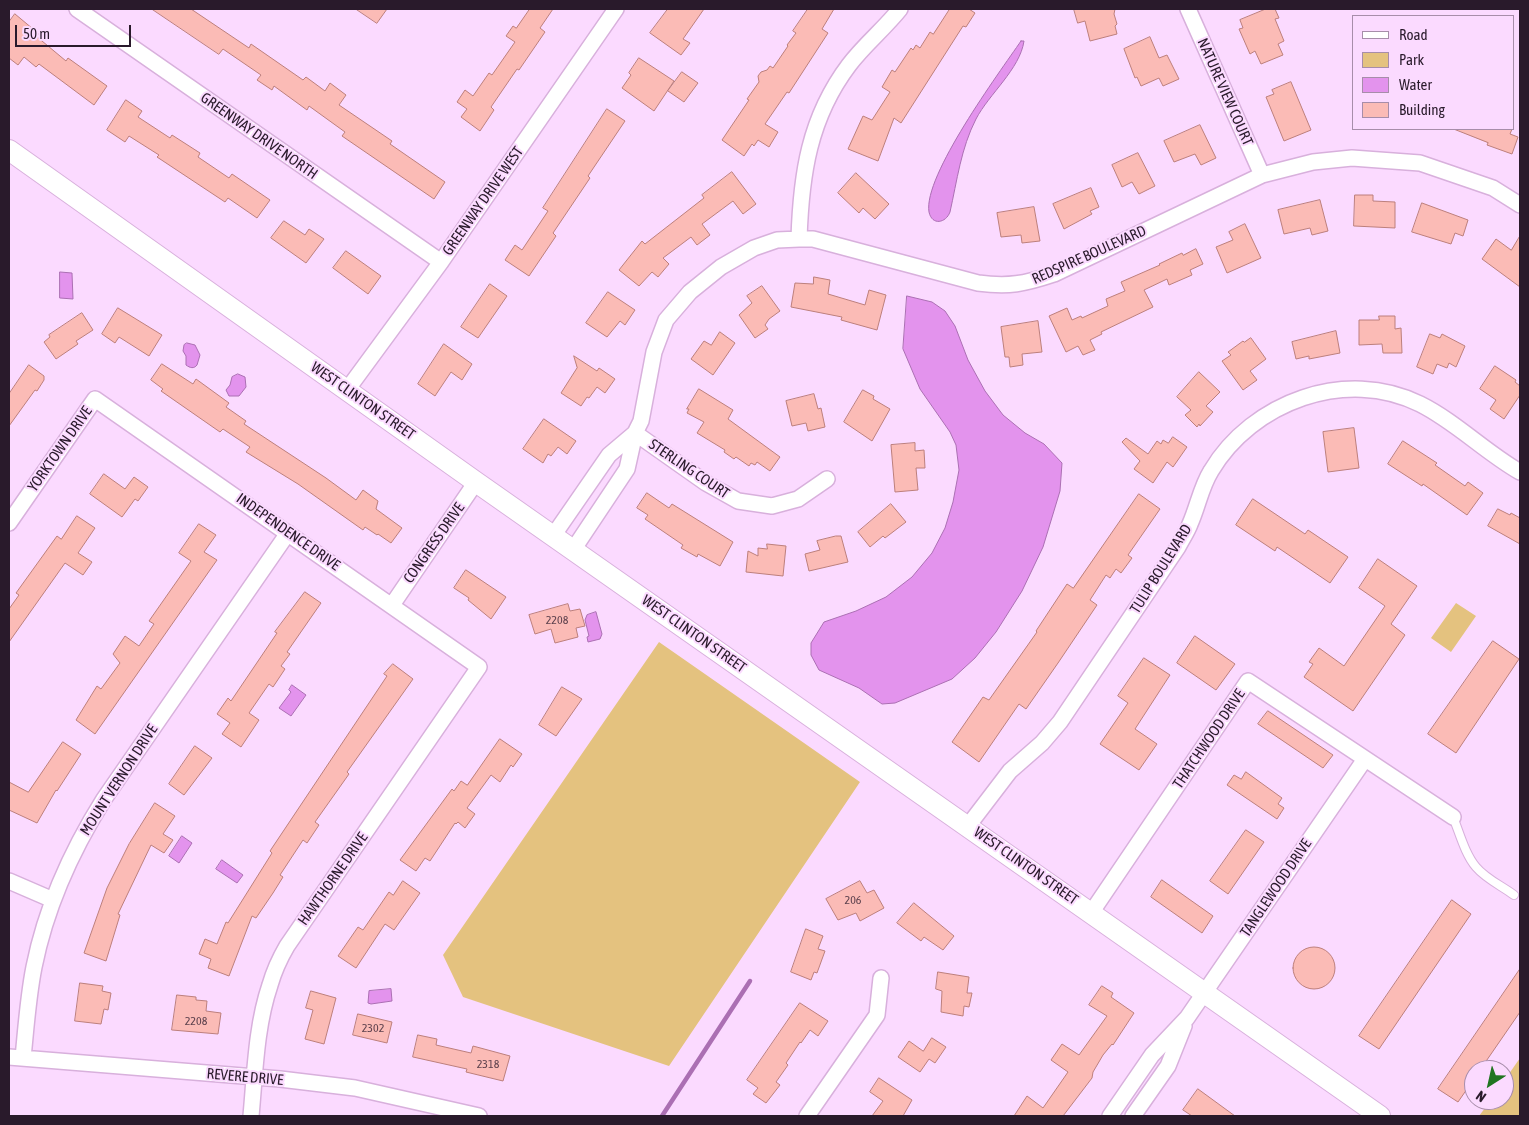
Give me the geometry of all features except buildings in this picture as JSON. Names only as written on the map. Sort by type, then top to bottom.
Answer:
[{"type":"street","name":"GREENWAY DRIVE NORTH","points":[[77,9],[441,262]]},
{"type":"street","name":"GREENWAY DRIVE WEST","points":[[347,390],[441,262],[616,9]]},
{"type":"street","points":[[799,238],[800,199],[805,165],[821,113],[849,65],[900,9]]},
{"type":"street","name":"NATURE VIEW COURT","points":[[1188,9],[1262,175]]},
{"type":"street","name":"WEST CLINTON STREET","points":[[9,150],[476,482],[1380,1116]]},
{"type":"street","name":"REDSPIRE BOULEVARD","points":[[573,550],[627,469],[635,433],[642,421],[654,352],[666,320],[690,292],[721,267],[754,248],[777,240],[799,238],[821,241],[978,282],[1002,286],[1023,284],[1054,274],[1262,175],[1312,162],[1352,158],[1420,163],[1493,188],[1520,205]]},
{"type":"street","name":"TULIP BOULEVARD","points":[[968,826],[1010,771],[1042,742],[1060,722],[1178,547],[1190,523],[1210,472],[1226,450],[1256,420],[1278,407],[1298,399],[1335,391],[1358,390],[1396,395],[1439,414],[1520,472]]},
{"type":"street","name":"YORKTOWN DRIVE","points":[[9,523],[95,398]]},
{"type":"street","name":"INDEPENDENCE DRIVE","points":[[95,398],[392,604],[479,667]]},
{"type":"street","name":"REDSPIRE BOULEVARD","points":[[553,536],[609,455],[635,433]]},
{"type":"street","name":"STERLING COURT","points":[[635,433],[706,483],[738,501],[772,506],[798,499],[827,479]]},
{"type":"street","name":"CONGRESS DRIVE","points":[[392,604],[476,482]]},
{"type":"street","name":"MOUNT VERNON DRIVE","points":[[16,1058],[34,966],[53,900],[78,844],[104,799],[288,533]]},
{"type":"street","name":"HAWTHORNE DRIVE","points":[[251,1116],[260,1031],[269,986],[287,946],[479,667]]},
{"type":"street","name":"THATCHWOOD DRIVE","points":[[1091,913],[1248,681],[1365,759]]},
{"type":"street","points":[[1365,759],[1453,818]]},
{"type":"street","name":"TANGLEWOOD DRIVE","points":[[1110,1116],[1152,1055],[1187,1018],[1365,759]]},
{"type":"street","points":[[9,881],[53,900]]},
{"type":"street","points":[[807,1116],[876,1015],[881,978]]},
{"type":"street","name":"TANGLEWOOD DRIVE","points":[[1133,1116],[1168,1066],[1187,1018]]},
{"type":"street","name":"REVERE DRIVE","points":[[16,1058],[254,1077],[355,1088],[478,1116]]},
{"type":"lane","points":[[1453,818],[1470,858],[1477,868],[1514,895]]},
{"type":"green space","points":[[1456,603],[1476,616],[1451,652],[1431,638]]},
{"type":"green space","points":[[659,642],[860,782],[669,1066],[463,997],[443,955]]},
{"type":"green space","points":[[1520,1058],[1520,1116],[1479,1116],[1484,1110],[1514,1110],[1514,1067]]},
{"type":"water","points":[[1021,41],[1024,41],[1017,61],[976,119],[971,130],[960,165],[950,212],[942,221],[936,221],[929,212],[930,196],[938,175],[964,125]]},
{"type":"water","points":[[60,272],[72,273],[73,299],[60,298]]},
{"type":"water","points":[[907,296],[932,302],[945,311],[955,326],[968,360],[985,391],[1003,415],[1025,433],[1044,444],[1062,463],[1060,491],[1043,547],[1022,591],[996,632],[975,658],[952,679],[895,703],[882,704],[859,688],[819,670],[811,655],[811,643],[824,622],[856,611],[886,597],[912,577],[932,553],[945,528],[953,502],[959,470],[956,445],[950,432],[920,389],[903,349]]},
{"type":"water","points":[[187,343],[195,345],[200,355],[197,365],[193,368],[186,365],[186,356],[183,351],[184,345]]},
{"type":"water","points":[[238,374],[245,377],[246,387],[239,396],[229,396],[226,390],[230,385],[232,377]]},
{"type":"water","points":[[596,612],[602,634],[600,639],[588,642],[587,637],[589,636],[585,620],[587,615]]},
{"type":"water","points":[[292,685],[306,695],[291,716],[279,708],[291,692],[289,690]]},
{"type":"water","points":[[182,836],[192,843],[179,863],[169,856]]},
{"type":"water","points":[[222,860],[243,875],[237,883],[216,869]]},
{"type":"water","points":[[391,989],[392,1001],[368,1003],[369,991]]},
{"type":"waterway","points":[[662,1116],[750,981]]}]
